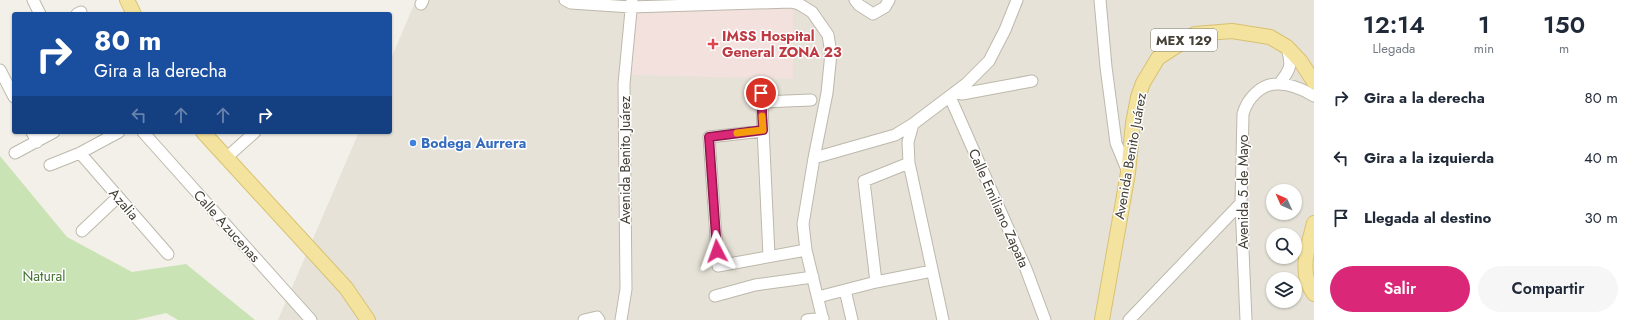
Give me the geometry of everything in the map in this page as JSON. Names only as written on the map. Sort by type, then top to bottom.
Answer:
[{"type":"main road","name":"Avenida Benito Juárez","points":[[1102,320],[1128,172],[1133,123],[1138,97],[1143,83],[1158,58],[1195,34],[1232,31],[1270,37],[1286,48],[1301,62],[1314,82]]},
{"type":"main road","points":[[204,134],[346,288],[368,320]]},
{"type":"main road","points":[[1314,223],[1305,259],[1307,285],[1314,294]]},
{"type":"street","points":[[33,0],[39,12]]},
{"type":"street","points":[[565,0],[571,4],[791,2],[799,4],[812,12],[828,36],[832,54],[828,93],[814,158],[804,224],[806,250],[823,319],[807,320]]},
{"type":"street","points":[[855,0],[859,5],[873,14],[885,7],[889,0]]},
{"type":"street","points":[[814,158],[895,135],[913,124],[953,94],[989,61],[1016,0]]},
{"type":"street","points":[[1100,0],[1106,68],[1116,143],[1128,172]]},
{"type":"street","name":"Avenida Benito Juárez","points":[[621,320],[626,289],[624,84],[631,3]]},
{"type":"street","points":[[1286,48],[1290,67],[1288,73],[1279,84],[1302,89],[1314,96]]},
{"type":"street","points":[[0,70],[12,93]]},
{"type":"street","points":[[953,94],[962,94],[1032,81]]},
{"type":"street","name":"Avenida 5 de Mayo","points":[[1246,320],[1242,203],[1243,114],[1248,101],[1257,93],[1267,86],[1279,84]]},
{"type":"street","points":[[761,85],[769,256]]},
{"type":"street","name":"Calle Emiliano Zapata","points":[[953,94],[1026,269],[1045,320]]},
{"type":"street","points":[[762,102],[811,100]]},
{"type":"street","points":[[913,124],[908,142],[909,163],[943,320]]},
{"type":"street","points":[[763,130],[709,137],[718,266],[806,250]]},
{"type":"street","points":[[15,153],[34,137],[46,134]]},
{"type":"street","points":[[50,165],[80,153],[115,134]]},
{"type":"street","name":"Calle Azucenas","points":[[145,134],[311,320]]},
{"type":"street","points":[[226,158],[253,134]]},
{"type":"street","name":"Azalia","points":[[80,153],[168,254]]},
{"type":"street","points":[[876,282],[864,181],[909,163]]},
{"type":"street","points":[[82,231],[118,197]]},
{"type":"street","points":[[1130,320],[1242,203]]},
{"type":"street","points":[[818,297],[876,282],[932,271]]},
{"type":"street","points":[[715,296],[755,285],[813,277]]},
{"type":"street","points":[[845,290],[852,320]]},
{"type":"street","points":[[584,320],[597,317],[598,320]]},
{"type":"shaded area","points":[[416,0],[1314,0],[1314,320],[278,320],[358,134],[392,134],[392,56]]},
{"type":"shaded area","name":"IMSS Hospital General ZONA 23","points":[[780,7],[793,9],[793,79],[630,75],[636,13]]},
{"type":"green space","name":"Natural","points":[[0,156],[67,237],[132,272],[186,264],[255,320],[178,320],[166,313],[136,320],[0,320]]},
{"type":"slow traffic","points":[[737,133],[763,130],[762,116]]},
{"type":"place","name":"IMSS Hospital General ZONA 23","points":[[713,44]]},
{"type":"place","name":"Bodega Aurrera","points":[[413,143]]},
{"type":"route","points":[[717,251],[709,137],[763,130],[761,93]]}]
